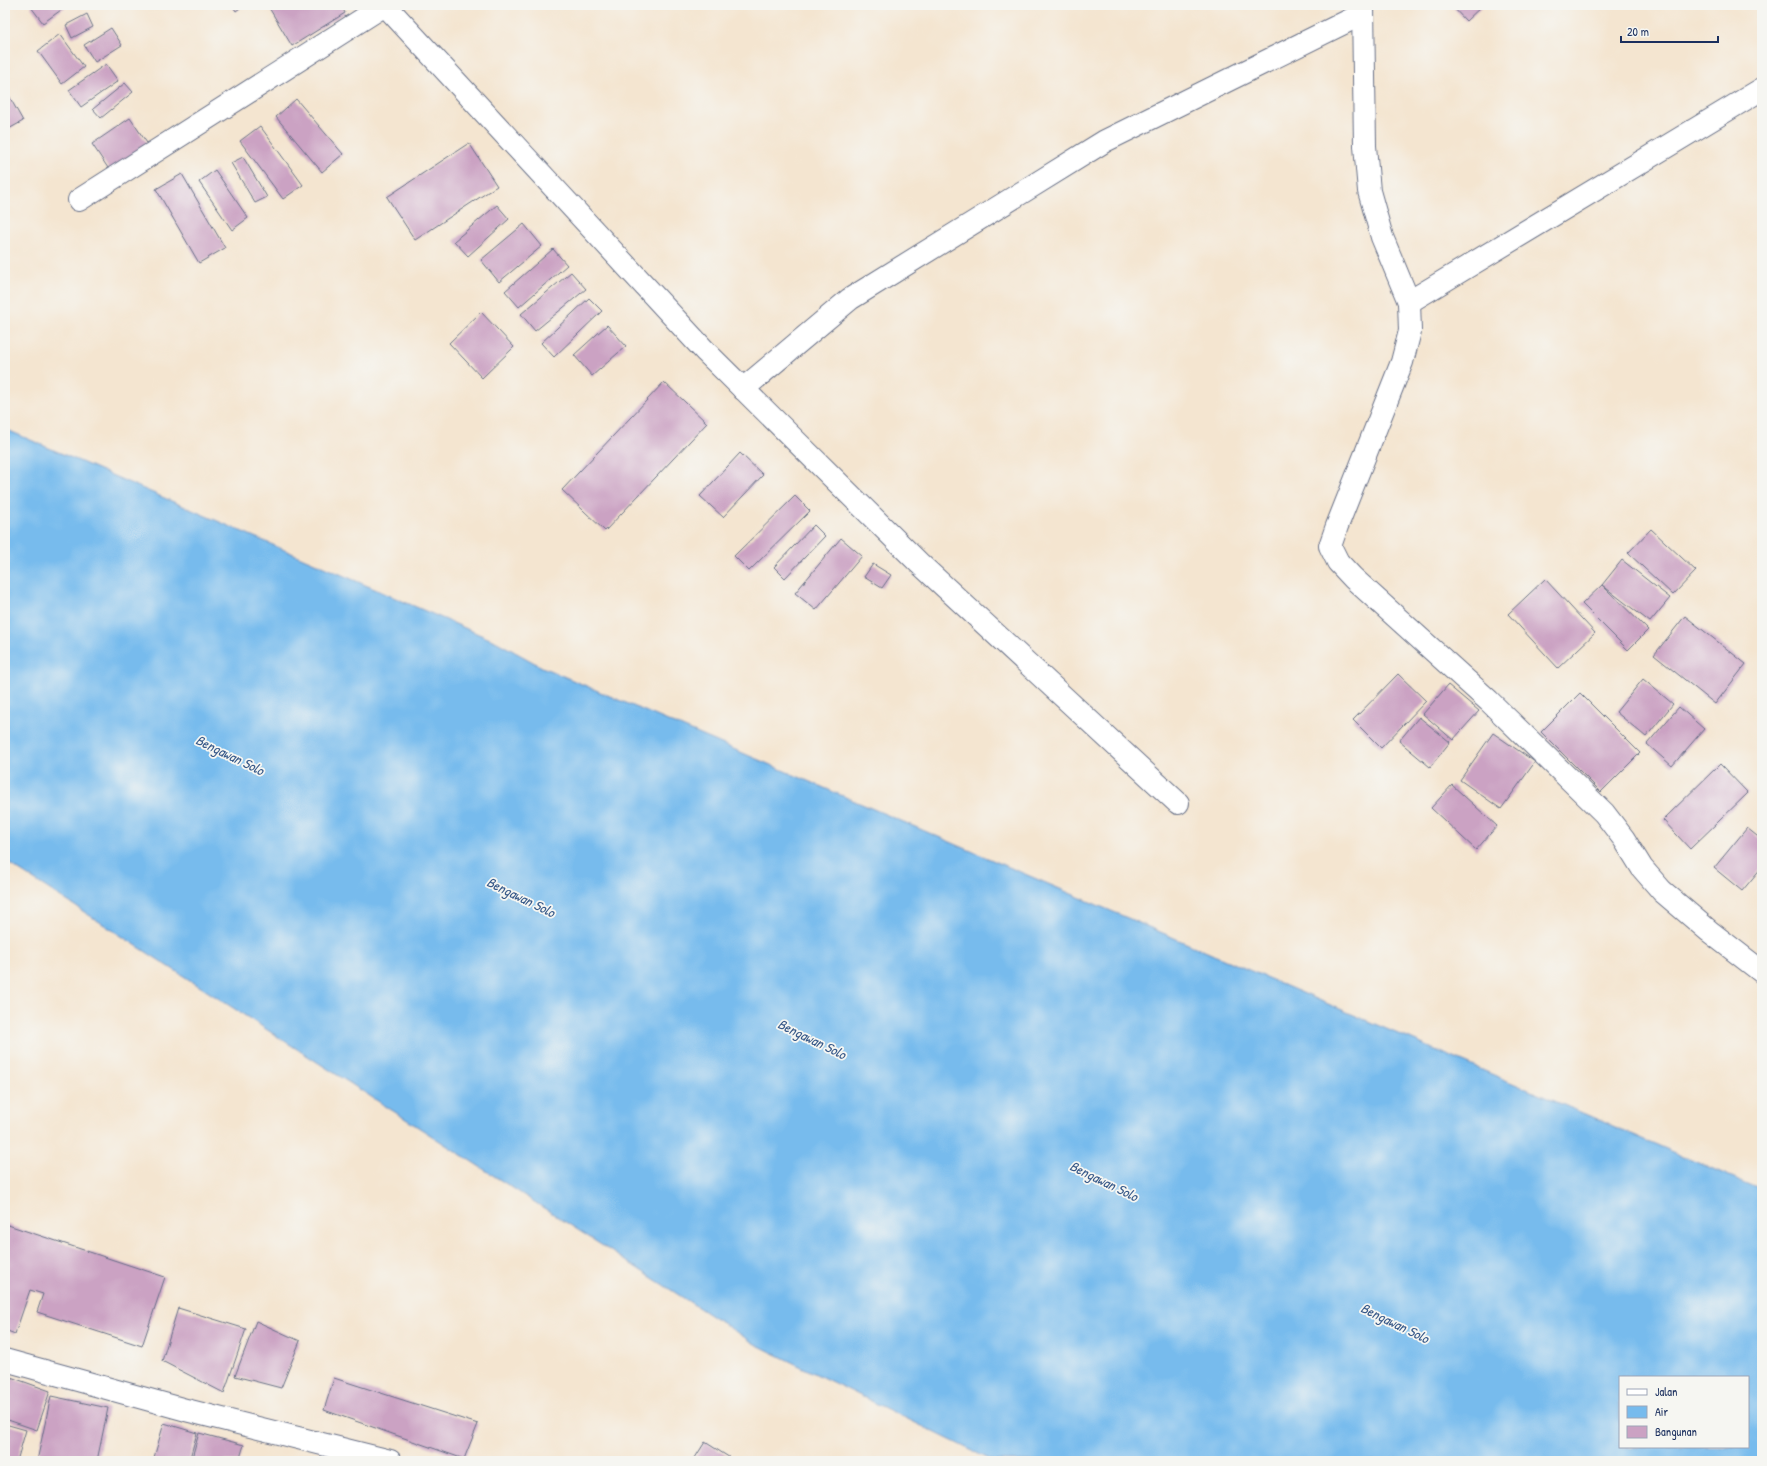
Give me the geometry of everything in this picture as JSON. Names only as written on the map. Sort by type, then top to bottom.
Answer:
[{"type":"street","points":[[79,200],[385,5],[706,352],[919,563],[1178,803]]},
{"type":"street","points":[[743,389],[850,299],[1105,141],[1362,10],[1365,146],[1369,191],[1382,237],[1409,302],[1410,331],[1402,362],[1330,546],[1338,562],[1353,578],[1489,701],[1604,813],[1624,839],[1642,868],[1662,891],[1709,931],[1762,972]]},
{"type":"street","points":[[1409,302],[1762,89]]},
{"type":"street","points":[[5,1360],[186,1410],[390,1461]]},
{"type":"water","name":"Bengawan Solo","points":[[5,429],[497,642],[542,667],[1762,1190],[1762,1461],[993,1461],[755,1344],[5,861]]},
{"type":"building","points":[[34,5],[68,5],[43,23],[31,7]]},
{"type":"building","points":[[232,5],[244,5],[236,11]]},
{"type":"building","points":[[341,5],[345,13],[292,46],[268,6]]},
{"type":"building","points":[[1451,5],[1483,5],[1466,21]]},
{"type":"building","points":[[87,14],[93,27],[72,38],[66,25]]},
{"type":"building","points":[[111,28],[122,45],[95,62],[84,45]]},
{"type":"building","points":[[60,34],[84,67],[62,84],[38,51]]},
{"type":"building","points":[[106,64],[118,81],[81,107],[69,90]]},
{"type":"building","points":[[125,83],[133,92],[101,118],[93,109]]},
{"type":"building","points":[[5,89],[23,121],[5,131]]},
{"type":"building","points":[[296,99],[343,154],[322,172],[276,117]]},
{"type":"building","points":[[130,118],[149,146],[110,171],[92,144]]},
{"type":"building","points":[[260,126],[303,185],[283,199],[240,141]]},
{"type":"building","points":[[469,143],[497,186],[415,240],[387,197]]},
{"type":"building","points":[[243,157],[267,197],[255,203],[231,163]]},
{"type":"building","points":[[215,170],[248,218],[232,230],[199,182]]},
{"type":"building","points":[[182,174],[225,248],[199,263],[156,189]]},
{"type":"building","points":[[497,205],[509,219],[468,256],[454,241]]},
{"type":"building","points":[[524,224],[542,246],[499,282],[481,260]]},
{"type":"building","points":[[553,249],[567,265],[519,307],[505,291]]},
{"type":"building","points":[[571,272],[586,289],[535,331],[521,314]]},
{"type":"building","points":[[589,298],[602,311],[554,357],[541,343]]},
{"type":"building","points":[[481,312],[514,347],[482,378],[449,343]]},
{"type":"building","points":[[607,325],[626,346],[592,376],[574,355]]},
{"type":"building","points":[[664,382],[707,423],[605,531],[562,490]]},
{"type":"building","points":[[740,453],[763,475],[723,517],[700,496]]},
{"type":"building","points":[[795,496],[810,511],[749,571],[734,556]]},
{"type":"building","points":[[814,525],[825,536],[785,578],[774,567]]},
{"type":"building","points":[[1651,529],[1696,571],[1673,595],[1628,553]]},
{"type":"building","points":[[841,538],[862,556],[816,610],[795,593]]},
{"type":"building","points":[[1622,560],[1670,598],[1650,622],[1602,585]]},
{"type":"building","points":[[873,564],[891,575],[882,588],[864,577]]},
{"type":"building","points":[[1545,579],[1595,633],[1558,668],[1508,614]]},
{"type":"building","points":[[1602,585],[1648,630],[1628,650],[1582,604]]},
{"type":"building","points":[[1685,616],[1746,664],[1715,704],[1654,655]]},
{"type":"building","points":[[1398,674],[1426,701],[1381,748],[1353,720]]},
{"type":"building","points":[[1643,679],[1673,704],[1646,737],[1616,712]]},
{"type":"building","points":[[1448,685],[1479,711],[1453,740],[1423,714]]},
{"type":"building","points":[[1580,693],[1640,753],[1601,792],[1541,732]]},
{"type":"building","points":[[1679,707],[1704,729],[1672,766],[1647,744]]},
{"type":"building","points":[[1419,717],[1450,742],[1430,767],[1399,741]]},
{"type":"building","points":[[1493,733],[1535,762],[1501,809],[1460,780]]},
{"type":"building","points":[[1720,764],[1748,793],[1690,849],[1663,820]]},
{"type":"building","points":[[1452,785],[1497,826],[1476,850],[1431,808]]},
{"type":"building","points":[[1747,828],[1762,840],[1762,867],[1742,891],[1714,868]]},
{"type":"building","points":[[5,1224],[165,1277],[142,1346],[37,1312],[43,1294],[30,1290],[15,1334],[5,1330]]},
{"type":"building","points":[[178,1308],[246,1329],[224,1393],[162,1361]]},
{"type":"building","points":[[256,1321],[300,1341],[281,1388],[235,1376]]},
{"type":"building","points":[[5,1375],[50,1391],[37,1430],[5,1419]]},
{"type":"building","points":[[334,1378],[478,1424],[464,1459],[324,1410]]},
{"type":"building","points":[[51,1396],[108,1408],[97,1461],[37,1461]]},
{"type":"building","points":[[164,1423],[197,1433],[189,1461],[153,1461]]},
{"type":"building","points":[[5,1424],[26,1430],[17,1461],[5,1461]]},
{"type":"building","points":[[199,1433],[244,1445],[239,1461],[191,1461]]},
{"type":"building","points":[[705,1442],[735,1461],[693,1461]]}]
